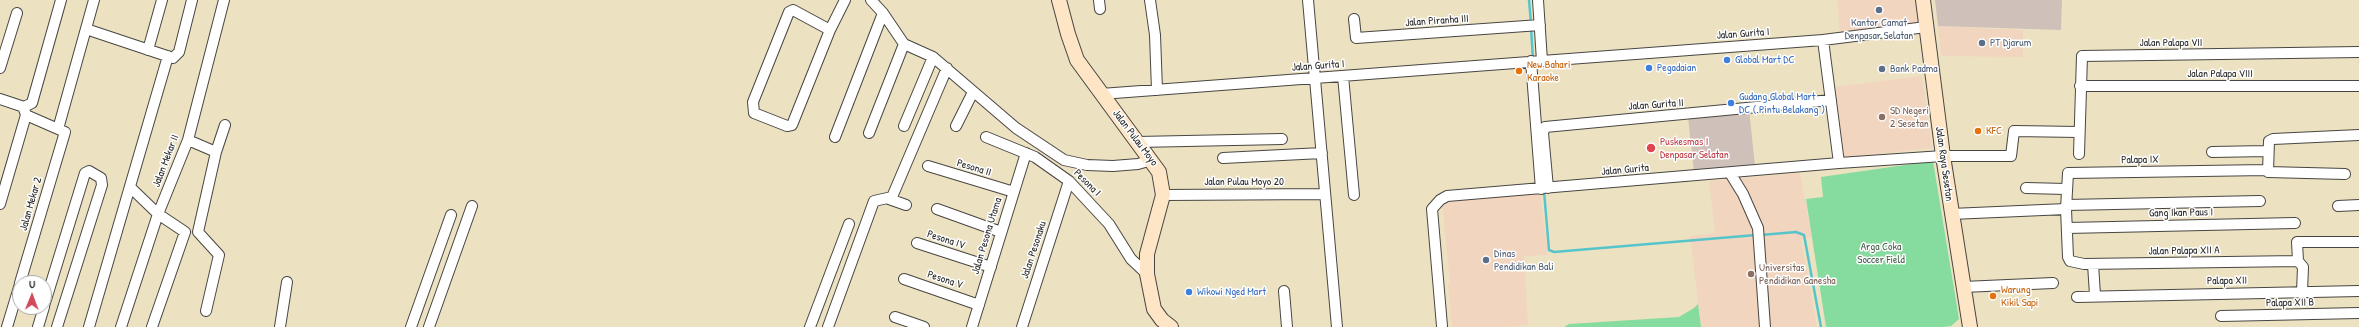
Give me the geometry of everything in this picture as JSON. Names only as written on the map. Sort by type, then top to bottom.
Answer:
[{"type":"street","points":[[0,204],[25,111],[32,103],[62,0]]},
{"type":"street","name":"Jalan Mekar 2","points":[[22,275],[94,0]]},
{"type":"street","points":[[148,50],[162,0]]},
{"type":"street","points":[[86,29],[173,58],[179,52],[192,0]]},
{"type":"street","name":"Jalan Mekar II","points":[[121,327],[158,214],[188,140],[224,0]]},
{"type":"street","points":[[830,30],[793,10],[789,12],[753,102],[754,112],[788,126],[792,125],[830,30],[845,0]]},
{"type":"street","points":[[870,0],[883,14],[904,44],[933,57],[1016,128],[1070,162],[1087,165],[1113,166],[1138,164],[1152,160]]},
{"type":"street","name":"Jalan Pulau Moyo","points":[[1059,0],[1077,60],[1152,160],[1159,172],[1163,195],[1147,254],[1147,274],[1154,309],[1162,320],[1171,327]]},
{"type":"street","points":[[1150,0],[1154,35],[1157,90]]},
{"type":"street","points":[[1308,0],[1337,327]]},
{"type":"street","points":[[1538,0],[1534,25],[1540,141]]},
{"type":"street","name":"Jalan Raya Sesetan","points":[[1923,0],[1951,214],[1970,327]]},
{"type":"street","points":[[0,68],[17,13]]},
{"type":"street","points":[[834,137],[883,14]]},
{"type":"street","name":"Jalan Piranha III","points":[[1354,19],[1356,38],[1534,25]]},
{"type":"street","name":"Jalan Gurita I","points":[[1101,94],[1823,40],[1926,27]]},
{"type":"street","points":[[1823,40],[1838,163]]},
{"type":"street","points":[[869,133],[904,44]]},
{"type":"street","name":"Jalan Palapa VII","points":[[2079,154],[2081,59],[2084,55],[2359,52]]},
{"type":"street","points":[[89,327],[168,56]]},
{"type":"street","points":[[904,126],[933,57]]},
{"type":"street","points":[[889,199],[899,184],[947,68]]},
{"type":"street","points":[[1343,76],[1354,195]]},
{"type":"street","name":"Jalan Palapa VIII","points":[[2080,86],[2359,86]]},
{"type":"street","points":[[956,126],[973,92]]},
{"type":"street","points":[[0,99],[61,130]]},
{"type":"street","name":"Jalan Gurita II","points":[[1545,188],[1540,141],[1543,130],[1550,125],[1702,114],[1831,100]]},
{"type":"street","points":[[206,311],[219,254],[198,232],[216,152],[225,125]]},
{"type":"street","name":"Jalan Gurita","points":[[1442,326],[1432,209],[1434,205],[1447,196],[1838,163],[1943,156],[2012,156],[2013,133],[2015,131],[2080,132]]},
{"type":"street","points":[[2345,174],[2268,171],[2268,141],[2273,139],[2359,135]]},
{"type":"street","name":"Pesona I","points":[[986,137],[1026,153],[1053,168],[1069,181],[1109,224],[1131,259],[1147,274]]},
{"type":"street","points":[[1138,142],[1282,139]]},
{"type":"street","points":[[188,140],[216,152]]},
{"type":"street","points":[[2212,152],[2267,151]]},
{"type":"street","name":"Jalan Pesona Utama","points":[[972,327],[1026,153]]},
{"type":"street","points":[[1223,158],[1322,153]]},
{"type":"street","name":"Pesona II","points":[[928,166],[1014,192]]},
{"type":"street","points":[[52,280],[85,173],[89,170],[101,178],[102,185],[57,327]]},
{"type":"street","name":"Palapa IX","points":[[2067,228],[2066,189],[2067,175],[2070,172],[2268,171]]},
{"type":"street","points":[[1730,173],[1743,194],[1758,228],[1765,327]]},
{"type":"street","name":"Jalan Pesonaku","points":[[1022,327],[1069,181]]},
{"type":"street","points":[[130,187],[158,214],[185,232],[152,327]]},
{"type":"street","points":[[2026,188],[2066,189]]},
{"type":"street","name":"Jalan Pulau Moyo 20","points":[[1163,195],[1325,194]]},
{"type":"street","points":[[828,327],[874,202],[889,199],[906,204]]},
{"type":"street","points":[[1951,214],[2066,207],[2260,201]]},
{"type":"street","points":[[2338,206],[2359,205]]},
{"type":"street","points":[[429,327],[472,206]]},
{"type":"street","points":[[937,209],[1001,232]]},
{"type":"street","points":[[411,327],[451,215]]},
{"type":"street","name":"Gang Ikan Paus I","points":[[2067,228],[2295,223]]},
{"type":"street","points":[[810,327],[849,224]]},
{"type":"street","name":"Jalan Palapa XII A","points":[[2067,228],[2070,261],[2093,264],[2298,261]]},
{"type":"street","points":[[2302,292],[2303,267],[2298,261],[2297,242],[2359,242]]},
{"type":"street","name":"Pesona IV","points":[[917,243],[991,267]]},
{"type":"street","points":[[2093,264],[2095,295]]},
{"type":"street","name":"Pesona V","points":[[904,279],[979,305]]},
{"type":"street","points":[[280,327],[287,282]]},
{"type":"street","points":[[1963,287],[2053,283]]},
{"type":"street","points":[[1284,291],[1286,327]]},
{"type":"street","name":"Palapa XII","points":[[2077,297],[2095,295],[2359,291]]},
{"type":"street","name":"Jalan Mekar 2","points":[[7,327],[12,310]]},
{"type":"street","name":"Palapa XII B","points":[[2221,316],[2359,313]]},
{"type":"street","points":[[38,327],[41,315]]},
{"type":"street","points":[[895,317],[924,327]]},
{"type":"shaded area","name":"Kantor Camat Denpasar Selatan","points":[[1837,0],[1919,0],[1920,22],[1840,34]]},
{"type":"shaded area","points":[[1935,0],[2062,0],[2061,30],[1938,26]]},
{"type":"shaded area","name":"PT Djarum","points":[[1938,26],[2023,30],[2023,57],[1941,56]]},
{"type":"shaded area","name":"SD Negeri 2 Sesetan","points":[[1922,76],[1932,148],[1841,158],[1832,87]]},
{"type":"shaded area","points":[[1749,109],[1755,166],[1694,172],[1688,117]]},
{"type":"shaded area","name":"Universitas Pendidikan Ganesha","points":[[1800,173],[1812,237],[1801,239],[1817,327],[1701,327],[1690,236],[1715,233],[1709,181]]},
{"type":"shaded area","name":"Dinas Pendidikan Bali","points":[[1540,192],[1548,255],[1524,256],[1528,325],[1505,327],[1452,327],[1448,284],[1450,283],[1442,203],[1451,198]]},
{"type":"green space","name":"Arga Coka Soccer Field","points":[[1933,161],[1959,319],[1951,326],[1943,327],[1826,327],[1806,199],[1823,197],[1821,177]]},
{"type":"green space","points":[[1698,304],[1701,327],[1564,327],[1569,324],[1679,317]]},
{"type":"waterway","points":[[1529,0],[1531,23]]},
{"type":"waterway","points":[[1531,28],[1533,59]]},
{"type":"waterway","points":[[1544,191],[1549,250],[1554,252],[1756,235]]},
{"type":"waterway","points":[[1761,235],[1796,232],[1804,235],[1821,327]]},
{"type":"place","name":"Kantor Camat Denpasar Selatan","points":[[1879,10]]},
{"type":"place","name":"PT Djarum","points":[[1982,43]]},
{"type":"place","name":"Global Mart DC","points":[[1727,60]]},
{"type":"place","name":"Pegadaian","points":[[1649,68]]},
{"type":"place","name":"Bank Padma","points":[[1882,69]]},
{"type":"place","name":"New Bahari Karaoke","points":[[1519,71]]},
{"type":"place","name":"Gudang Global Mart DC ( Pintu Belakang )","points":[[1731,103]]},
{"type":"place","name":"SD Negeri 2 Sesetan","points":[[1882,117]]},
{"type":"place","name":"KFC","points":[[1978,131]]},
{"type":"place","name":"Puskesmas I Denpasar Selatan","points":[[1651,148]]},
{"type":"place","name":"Dinas Pendidikan Bali","points":[[1486,260]]},
{"type":"place","name":"Universitas Pendidikan Ganesha","points":[[1751,274]]},
{"type":"place","name":"Wikowi Nged Mart","points":[[1189,292]]},
{"type":"place","name":"Warung Kikil Sapi","points":[[1993,296]]}]
